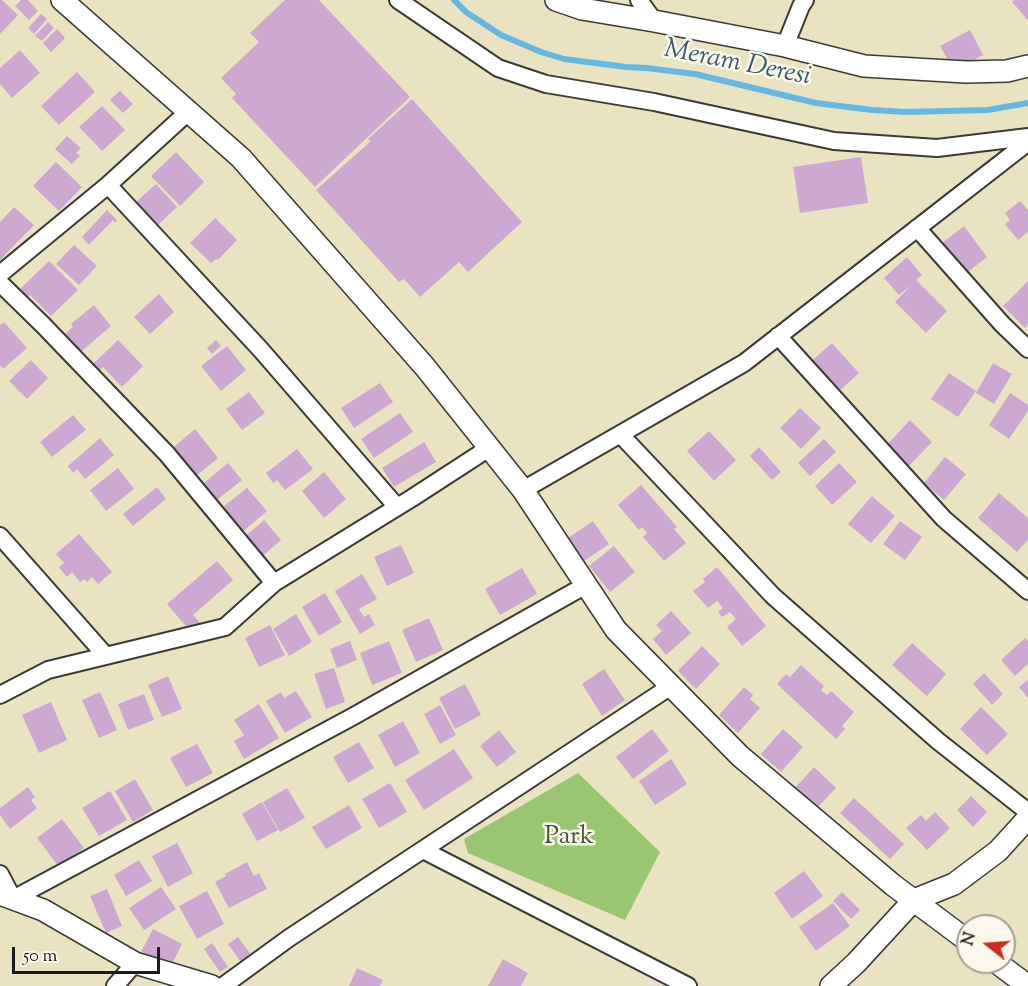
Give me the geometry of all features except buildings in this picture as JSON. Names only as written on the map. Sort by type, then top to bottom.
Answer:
[{"type":"street","points":[[62,0],[241,158],[425,367],[523,490],[616,630],[740,756],[893,885],[956,932]]},
{"type":"street","points":[[398,0],[498,68],[546,84],[664,104],[834,141],[937,148],[1028,137]]},
{"type":"street","points":[[556,0],[582,9],[785,46],[864,66],[966,72],[1007,71],[1028,66]]},
{"type":"street","points":[[639,0],[654,21]]},
{"type":"street","points":[[785,46],[805,0]]},
{"type":"street","points":[[0,274],[108,185],[188,112]]},
{"type":"street","points":[[523,490],[744,363],[1028,142]]},
{"type":"street","points":[[108,185],[261,350],[397,507]]},
{"type":"street","points":[[917,228],[1002,324],[1028,349]]},
{"type":"street","points":[[0,284],[43,325],[167,454],[274,583]]},
{"type":"street","points":[[778,336],[944,519],[1028,591]]},
{"type":"street","points":[[620,434],[773,596],[938,741],[1028,812]]},
{"type":"street","points":[[0,694],[48,670],[225,627],[274,583],[489,447]]},
{"type":"street","points":[[0,536],[106,656]]},
{"type":"street","points":[[0,874],[13,899],[352,717],[586,585]]},
{"type":"street","points":[[223,986],[289,938],[671,686]]},
{"type":"street","points":[[831,986],[856,963],[914,900],[954,884],[998,851],[1028,818]]},
{"type":"street","points":[[423,850],[688,986]]},
{"type":"street","points":[[0,894],[43,910],[135,963],[212,986]]},
{"type":"street","points":[[115,986],[135,963]]},
{"type":"street","points":[[1012,974],[1028,986]]},
{"type":"green space","name":"Park","points":[[578,773],[660,852],[625,920],[468,853],[464,839]]},
{"type":"waterway","name":"Meram Deresi","points":[[454,0],[466,12],[501,35],[564,59],[695,74],[816,103],[872,110],[906,112],[988,110],[1028,103]]}]
